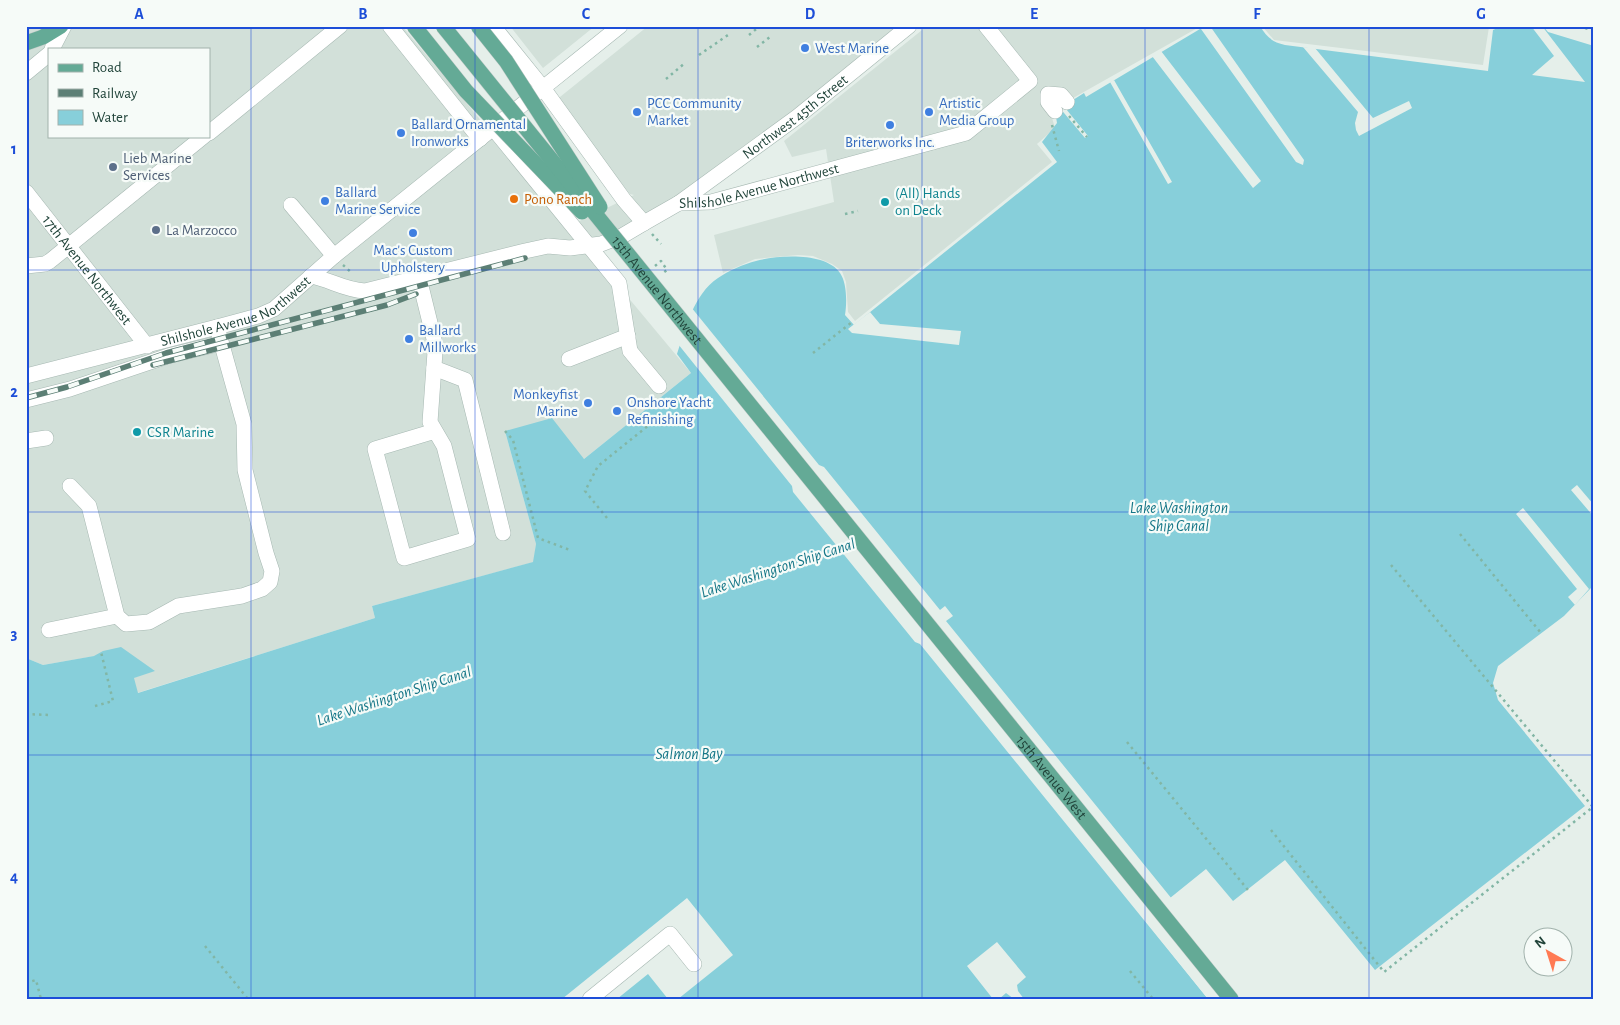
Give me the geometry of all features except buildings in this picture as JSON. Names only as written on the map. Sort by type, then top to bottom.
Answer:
[{"type":"main road","points":[[26,43],[43,37],[63,26]]},
{"type":"main road","points":[[414,26],[466,91],[579,209],[624,250]]},
{"type":"main road","name":"15th Avenue Northwest","points":[[443,26],[872,554]]},
{"type":"main road","points":[[478,26],[506,61],[594,198],[624,250]]},
{"type":"main road","name":"15th Avenue West","points":[[872,554],[1231,999]]},
{"type":"street","points":[[52,48],[63,26]]},
{"type":"street","points":[[210,132],[340,26]]},
{"type":"street","points":[[390,26],[480,139]]},
{"type":"street","points":[[493,26],[543,88],[624,200],[647,228]]},
{"type":"street","points":[[311,276],[620,26]]},
{"type":"street","name":"Northwest 45th Street","points":[[679,203],[797,118],[909,26]]},
{"type":"street","name":"Shilshole Avenue Northwest","points":[[26,376],[148,346],[258,316],[274,310],[311,276],[325,279],[352,291],[365,291],[548,246],[570,248],[601,244],[647,228],[679,203],[711,202],[966,133],[1030,81],[986,26]]},
{"type":"street","points":[[26,73],[48,55]]},
{"type":"street","name":"15th Avenue Northwest","points":[[493,128],[619,283],[628,336]]},
{"type":"street","points":[[26,266],[45,264],[202,138]]},
{"type":"street","name":"17th Avenue Northwest","points":[[26,192],[148,346]]},
{"type":"street","points":[[291,205],[334,256]]},
{"type":"street","points":[[420,278],[434,339],[430,422],[444,446],[468,539],[404,558],[375,448],[435,431]]},
{"type":"street","points":[[70,486],[89,506],[116,616],[126,624],[149,622],[178,606],[242,596],[262,589],[270,582],[272,571],[245,470],[244,424],[217,327]]},
{"type":"street","points":[[569,359],[628,336],[630,351],[659,386]]},
{"type":"street","points":[[26,400],[70,389],[168,356],[221,343]]},
{"type":"street","points":[[434,368],[465,380],[503,532]]},
{"type":"street","points":[[26,441],[46,438]]},
{"type":"street","points":[[49,630],[116,616]]},
{"type":"street","points":[[590,999],[670,934],[694,964]]},
{"type":"path","points":[[749,35],[760,26]]},
{"type":"path","points":[[1578,26],[1588,29],[1591,26]]},
{"type":"path","points":[[699,54],[728,35]]},
{"type":"path","points":[[757,47],[770,37]]},
{"type":"path","points":[[666,79],[685,63]]},
{"type":"path","points":[[1059,151],[1059,110],[1087,137]]},
{"type":"path","points":[[845,214],[858,212]]},
{"type":"path","points":[[647,228],[661,244]]},
{"type":"path","points":[[661,262],[668,270],[663,274]]},
{"type":"path","points":[[813,352],[852,322]]},
{"type":"path","points":[[607,518],[585,491],[598,466],[654,421],[645,410]]},
{"type":"path","points":[[505,432],[514,440],[538,538],[570,550]]},
{"type":"path","points":[[1460,534],[1542,633]]},
{"type":"path","points":[[1272,830],[1384,972],[1593,807],[1391,564]]},
{"type":"path","points":[[95,706],[113,701],[101,652]]},
{"type":"path","points":[[26,664],[28,659]]},
{"type":"path","points":[[26,714],[50,716]]},
{"type":"path","points":[[1127,742],[1248,890]]},
{"type":"path","points":[[205,946],[248,999]]},
{"type":"path","points":[[1130,971],[1154,999]]},
{"type":"path","points":[[26,983],[36,980],[41,999]]},
{"type":"shaded area","points":[[26,26],[402,26],[569,226],[634,195],[630,194],[555,101],[648,26],[904,26],[802,109],[665,205],[587,248],[691,373],[584,459],[505,431],[536,544],[534,562],[372,606],[375,618],[137,693],[133,678],[154,670],[95,656],[43,665],[26,658]]},
{"type":"shaded area","points":[[510,26],[595,26],[543,68]]},
{"type":"shaded area","points":[[927,26],[1201,26],[1050,111],[1055,128],[1037,144],[1052,162],[855,321],[848,312],[846,282],[842,271],[832,264],[813,256],[798,255],[755,259],[723,273],[714,235],[834,202],[826,149],[792,157],[784,141]]},
{"type":"shaded area","points":[[1262,26],[1491,26],[1489,27],[1483,65],[1274,40]]},
{"type":"water","name":"Lake Washington Ship Canal","points":[[1205,26],[1260,26],[1271,39],[1285,45],[1488,71],[1493,30],[1502,26],[1543,26],[1548,32],[1594,46],[1594,587],[1564,616],[1498,666],[1493,683],[1498,700],[1585,806],[1375,970],[1285,860],[1233,901],[1206,869],[1144,919],[1208,999],[26,999],[26,658],[43,665],[94,656],[103,651],[121,647],[155,671],[134,678],[138,693],[375,618],[372,606],[533,562],[536,544],[505,431],[552,418],[584,459],[691,373],[677,354],[696,303],[709,285],[718,278],[731,270],[751,262],[776,257],[801,257],[824,261],[833,266],[840,273],[844,282],[845,315],[854,325],[1057,162],[1042,142],[1057,123],[1056,117],[1073,100],[1084,93],[1086,97]]},
{"type":"pier","points":[[1205,26],[1210,26],[1304,160],[1303,165],[1296,162],[1201,29]]},
{"type":"pier","points":[[1531,26],[1542,26],[1585,82],[1532,75],[1554,56]]},
{"type":"pier","points":[[1303,47],[1315,48],[1373,118],[1409,101],[1412,108],[1359,136],[1355,123],[1358,112]]},
{"type":"pier","points":[[1161,51],[1261,181],[1253,188],[1152,56]]},
{"type":"pier","points":[[1114,80],[1172,182],[1168,184],[1110,82]]},
{"type":"pier","points":[[1062,104],[1088,136],[1085,138],[1059,107]]},
{"type":"pier","points":[[691,307],[940,610],[945,606],[953,616],[946,621],[1172,899],[1147,919],[1211,999],[1208,999],[920,644],[915,642],[793,492],[792,486],[678,344]]},
{"type":"pier","points":[[870,312],[880,324],[961,331],[959,345],[852,333],[848,329]]},
{"type":"pier","points":[[1577,485],[1594,505],[1594,517],[1571,490]]},
{"type":"pier","points":[[1523,508],[1589,589],[1575,605],[1568,597],[1577,589],[1516,514]]},
{"type":"pier","points":[[687,898],[733,955],[678,999],[668,999],[648,974],[617,999],[562,999]]},
{"type":"pier","points":[[997,942],[1026,977],[1017,985],[1018,991],[1024,999],[1014,999],[1006,993],[999,999],[993,999],[967,966]]},
{"type":"railway","points":[[26,398],[67,387],[166,353],[525,258]]},
{"type":"railway","points":[[153,365],[387,305],[416,294]]},
{"type":"place","name":"West Marine","points":[[805,48]]},
{"type":"place","name":"PCC Community Market","points":[[637,112]]},
{"type":"place","name":"Artistic Media Group","points":[[929,112]]},
{"type":"place","name":"Briterworks Inc.","points":[[890,125]]},
{"type":"place","name":"Ballard Ornamental Ironworks","points":[[401,133]]},
{"type":"place","name":"Lieb Marine Services","points":[[113,167]]},
{"type":"place","name":"Pono Ranch","points":[[514,199]]},
{"type":"place","name":"Ballard Marine Service","points":[[325,201]]},
{"type":"place","name":"(All) Hands on Deck","points":[[885,202]]},
{"type":"place","name":"La Marzocco","points":[[156,230]]},
{"type":"place","name":"Mac's Custom Upholstery","points":[[413,233]]},
{"type":"place","name":"Ballard Millworks","points":[[409,339]]},
{"type":"place","name":"Monkeyfist Marine","points":[[588,403]]},
{"type":"place","name":"Onshore Yacht Refinishing","points":[[617,411]]},
{"type":"place","name":"CSR Marine","points":[[137,432]]},
{"type":"water label","name":"Salmon Bay","points":[[689,754]]}]
